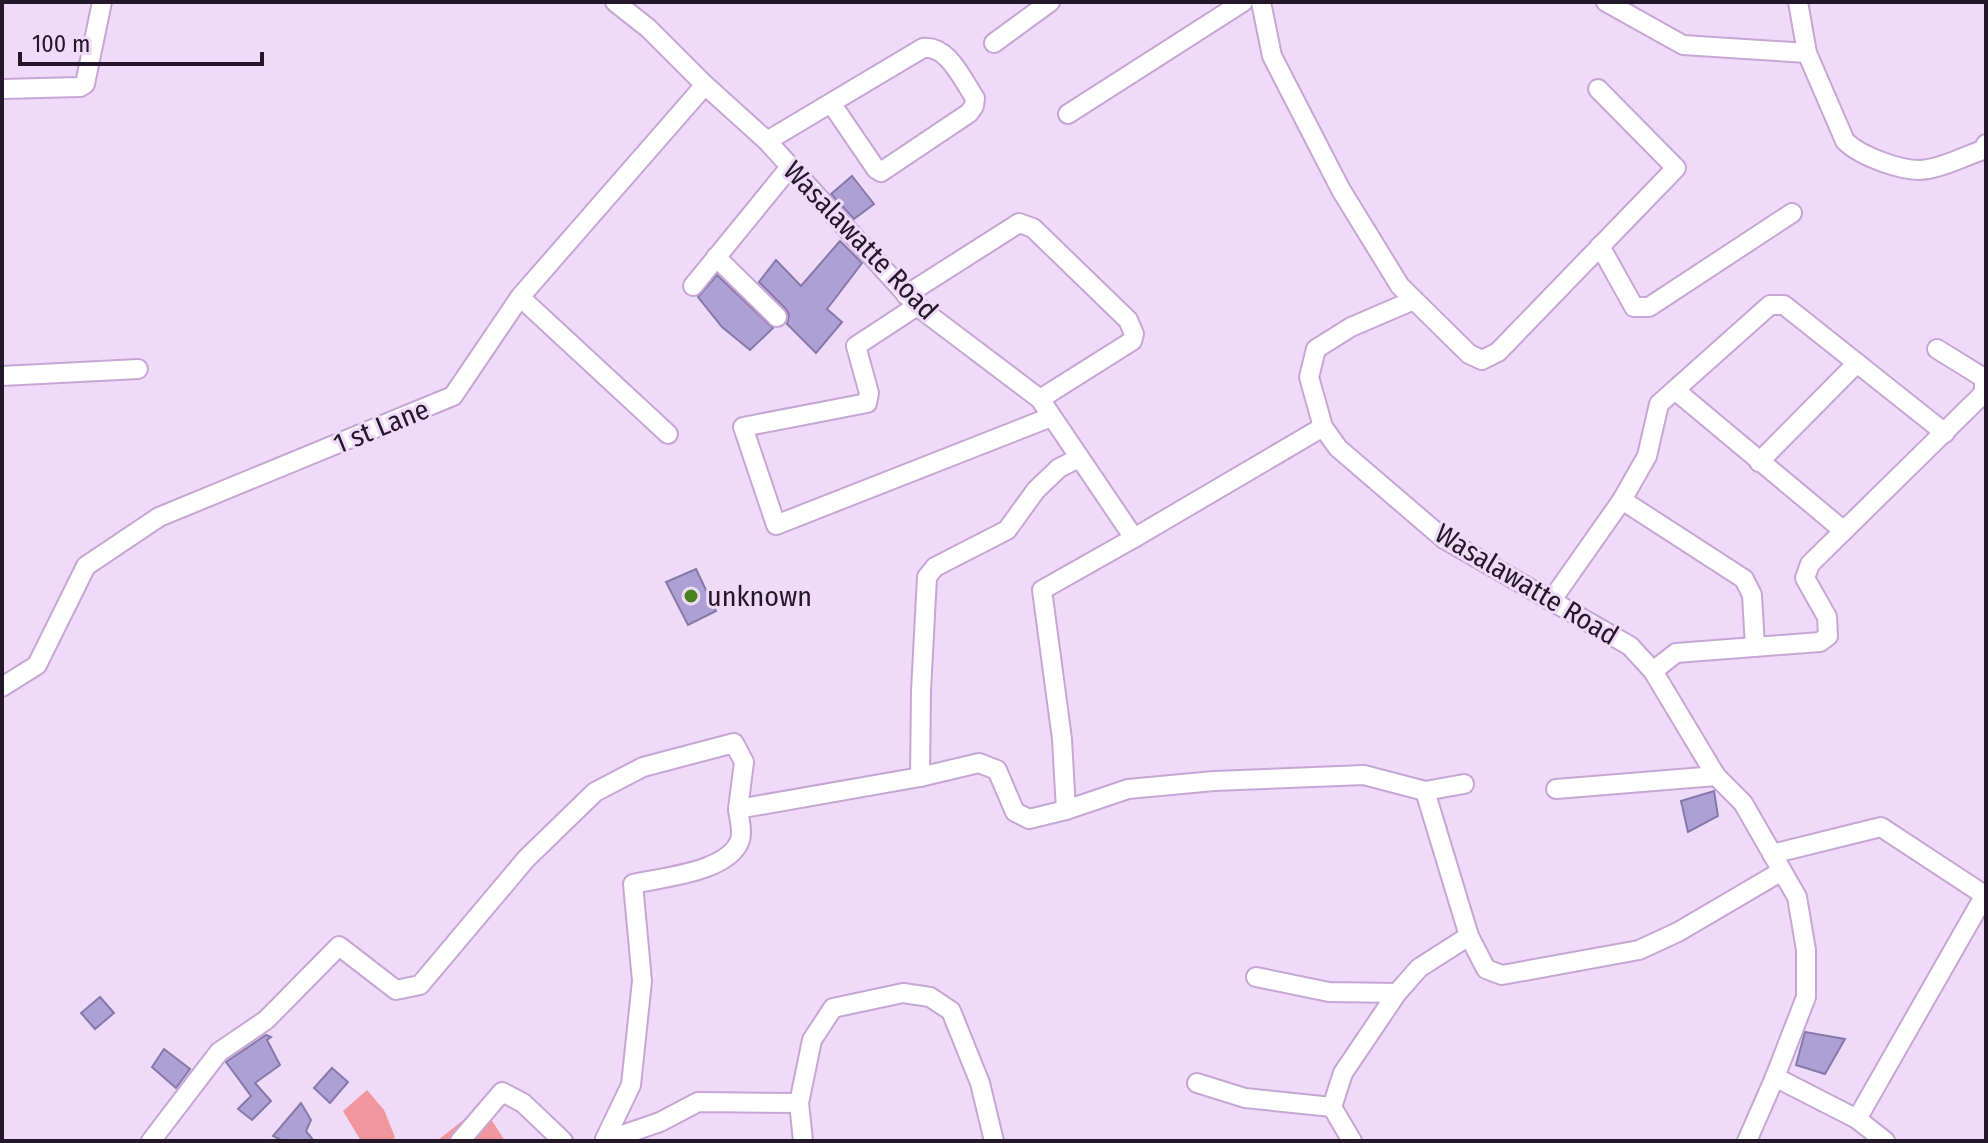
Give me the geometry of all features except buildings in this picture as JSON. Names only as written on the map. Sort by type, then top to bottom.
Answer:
[{"type":"street","points":[[2,89],[80,87],[85,84],[102,2]]},
{"type":"street","name":"Wasalawatte Road","points":[[615,2],[648,28],[767,141],[911,300],[1040,399],[1134,538]]},
{"type":"street","points":[[994,43],[1050,2]]},
{"type":"street","points":[[1068,114],[1243,2]]},
{"type":"street","points":[[1261,2],[1272,56],[1341,190],[1400,286],[1469,354],[1482,360],[1498,352],[1676,168],[1598,89]]},
{"type":"street","points":[[1606,2],[1683,45],[1807,53]]},
{"type":"street","points":[[1798,2],[1807,53],[1845,141],[1855,151],[1897,166],[1926,170],[1983,150],[1986,144]]},
{"type":"street","points":[[767,141],[923,48],[934,47],[944,53],[975,98],[969,113],[881,172],[831,103]]},
{"type":"street","name":"1 st Lane","points":[[2,687],[37,665],[86,566],[159,517],[453,396],[520,297],[705,85]]},
{"type":"street","points":[[693,286],[790,167]]},
{"type":"street","points":[[1600,246],[1634,307],[1649,307],[1792,213]]},
{"type":"street","points":[[1040,399],[1132,341],[1134,334],[1128,320],[1033,228],[1019,223],[911,300],[856,346],[869,393],[867,403],[743,427],[776,525],[1051,417]]},
{"type":"street","points":[[716,257],[777,317]]},
{"type":"street","points":[[520,297],[668,434]]},
{"type":"street","points":[[1066,810],[1062,739],[1042,590],[1323,427],[1309,377],[1316,349],[1351,327],[1414,300]]},
{"type":"street","points":[[1551,601],[1622,500],[1647,456],[1659,404],[1770,305],[1784,305],[1945,433]]},
{"type":"street","points":[[1653,671],[1676,653],[1820,642],[1828,636],[1827,617],[1805,578],[1810,564],[1984,393],[1984,378],[1937,349]]},
{"type":"street","points":[[1759,462],[1857,363]]},
{"type":"street","points":[[2,376],[138,369]]},
{"type":"street","points":[[1675,390],[1844,531]]},
{"type":"street","name":"Wasalawatte Road","points":[[1323,427],[1338,448],[1444,539],[1630,646],[1653,671],[1716,776],[1743,803],[1797,897],[1806,950],[1806,997],[1747,1141]]},
{"type":"street","points":[[920,777],[927,577],[935,567],[1007,530],[1036,490],[1059,468],[1079,458]]},
{"type":"street","points":[[1622,500],[1744,579],[1752,595],[1755,647]]},
{"type":"street","points":[[151,1141],[219,1052],[266,1020],[339,946],[396,990],[420,985],[526,859],[595,792],[643,767],[734,743],[744,762],[738,809],[742,837],[733,853],[714,866],[633,884],[642,981],[631,1085],[605,1140]]},
{"type":"street","points":[[738,809],[920,777],[979,763],[997,770],[1015,812],[1029,819],[1128,789],[1214,781],[1364,775],[1425,791],[1464,784]]},
{"type":"street","points":[[1556,789],[1716,776]]},
{"type":"street","points":[[1425,791],[1469,936],[1486,969],[1502,975],[1639,950],[1678,932],[1777,862],[1881,827],[1986,895],[1857,1119]]},
{"type":"street","points":[[1352,1141],[1332,1107],[1343,1073],[1397,993],[1419,968],[1469,936]]},
{"type":"street","points":[[1256,977],[1329,992],[1397,993]]},
{"type":"street","points":[[803,1141],[799,1103],[812,1040],[833,1008],[903,993],[930,997],[951,1011],[980,1083],[994,1141]]},
{"type":"street","points":[[1775,1077],[1857,1119],[1885,1141]]},
{"type":"street","points":[[1197,1083],[1245,1098],[1332,1107]]},
{"type":"street","points":[[460,1141],[502,1092],[523,1103],[563,1141]]},
{"type":"street","points":[[605,1140],[660,1122],[698,1102],[799,1103]]},
{"type":"shaded area","points":[[367,1090],[384,1110],[395,1137],[392,1141],[361,1141],[343,1111]]},
{"type":"shaded area","points":[[482,1105],[505,1141],[437,1141]]},
{"type":"place","name":"unknown","points":[[691,596]]}]
